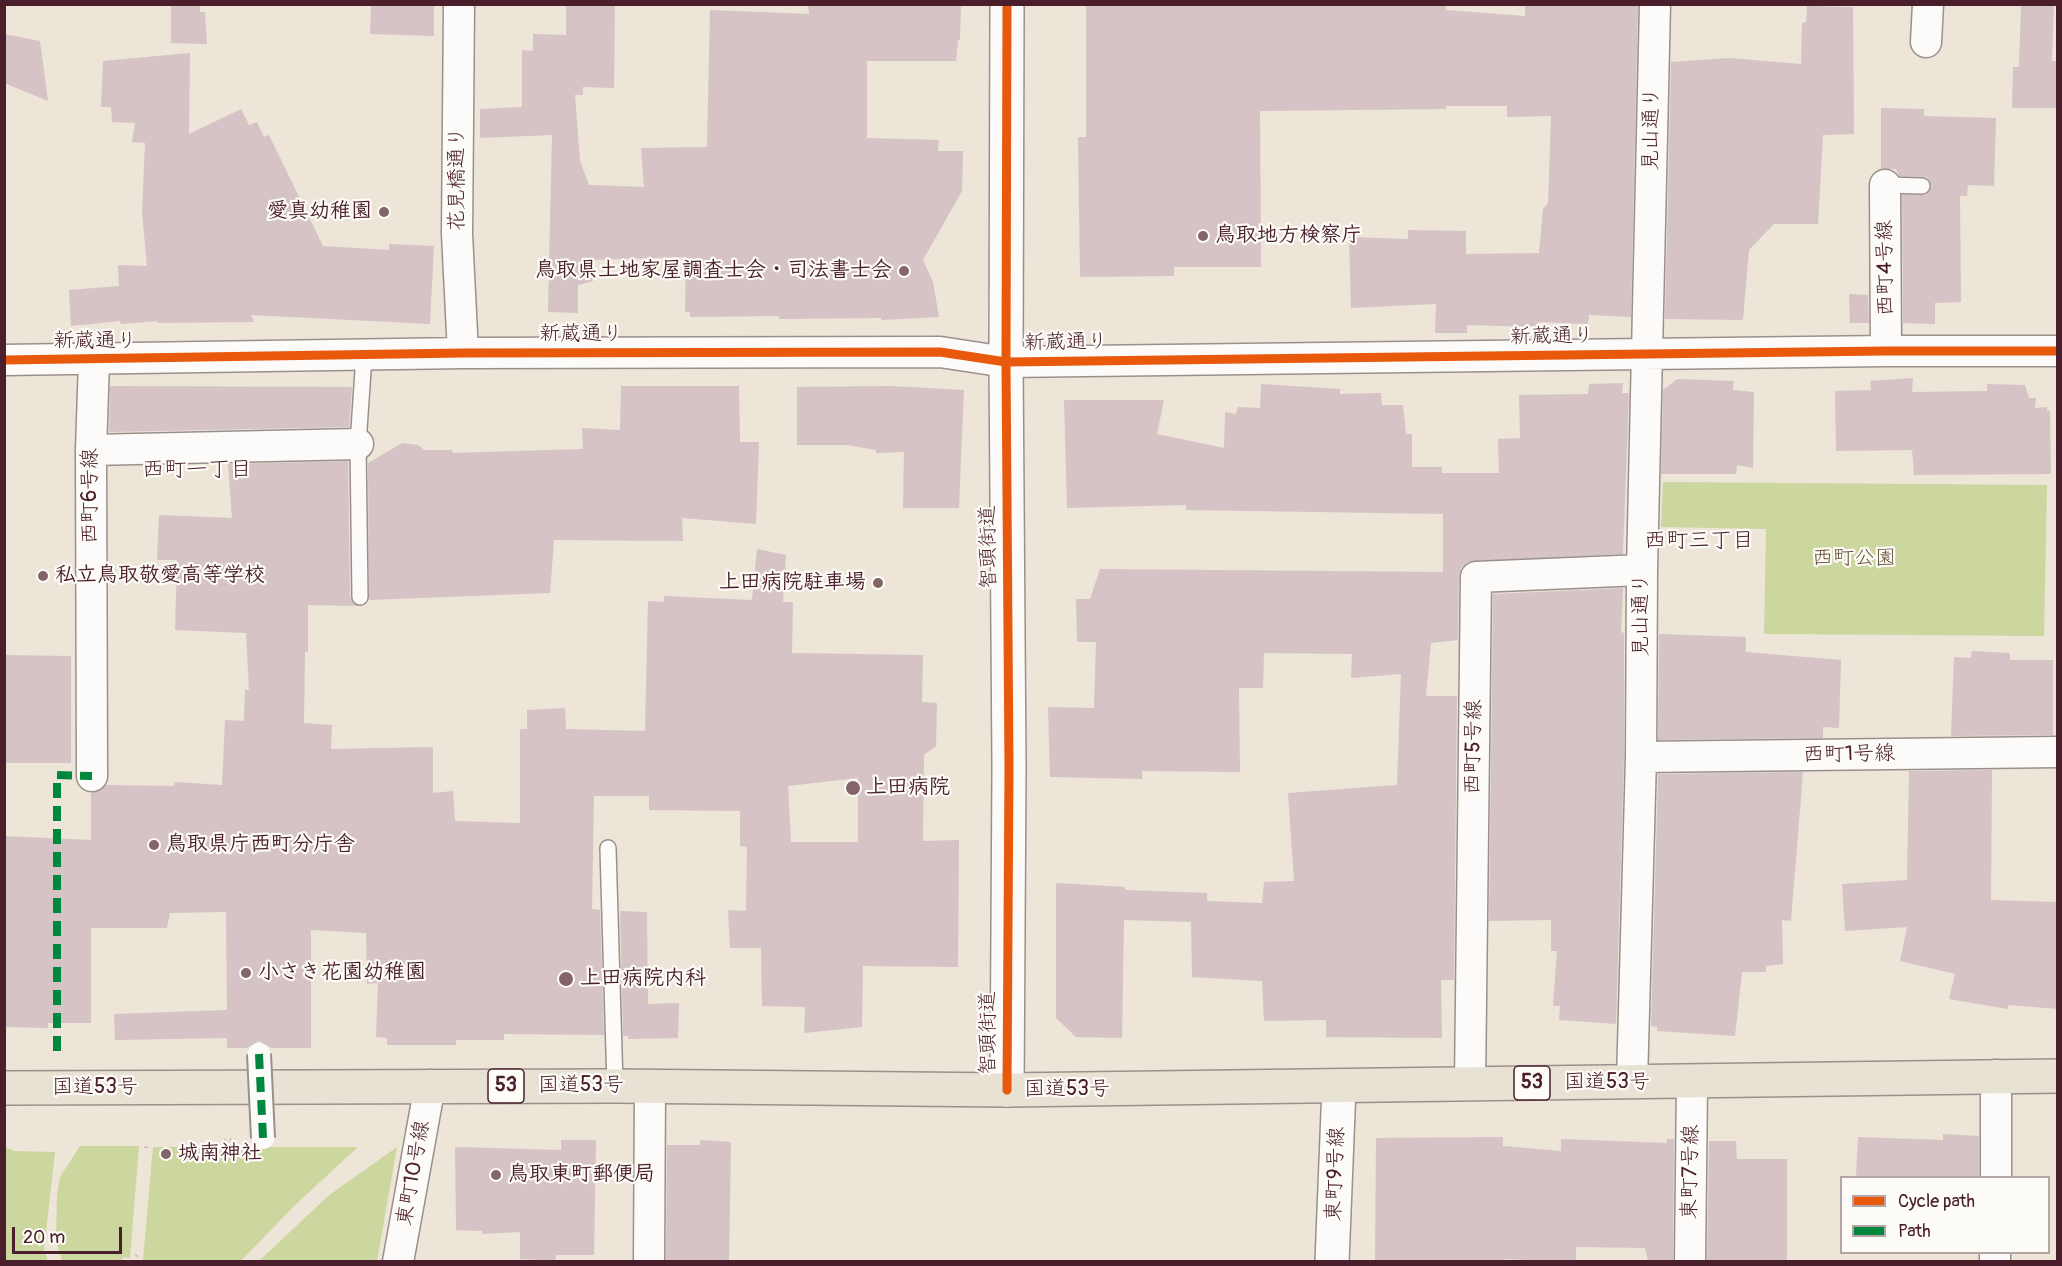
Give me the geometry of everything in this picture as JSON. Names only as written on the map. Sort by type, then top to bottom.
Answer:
[{"type":"highway","name":"国道53号","points":[[4,1088],[430,1085],[1007,1090],[1692,1083],[1996,1075],[2058,1076]]},
{"type":"street","name":"花見橋通り","points":[[459,4],[457,234],[463,354]]},
{"type":"street","name":"智頭街道","points":[[1007,4],[1006,362],[1009,768],[1007,1090]]},
{"type":"street","name":"見山通り","points":[[1632,1082],[1641,757],[1642,570],[1655,4]]},
{"type":"street","points":[[1926,42],[1928,4]]},
{"type":"street","name":"西町4号線","points":[[1885,185],[1886,351]]},
{"type":"street","name":"新蔵通り","points":[[4,360],[94,361],[463,354],[940,352],[1006,362],[2058,351]]},
{"type":"street","name":"西町6号線","points":[[92,776],[91,450],[94,361]]},
{"type":"street","points":[[91,450],[358,444]]},
{"type":"street","name":"西町5号線","points":[[1470,1084],[1476,577],[1642,570]]},
{"type":"street","name":"西町1号線","points":[[1641,757],[2058,752]]},
{"type":"street","points":[[259,1054],[262,1138]]},
{"type":"street","points":[[1996,1075],[1996,1176]]},
{"type":"street","name":"東町7号線","points":[[1690,1262],[1692,1083]]},
{"type":"street","name":"東町10号線","points":[[398,1262],[430,1085]]},
{"type":"street","points":[[649,1262],[650,1086]]},
{"type":"street","name":"東町9号線","points":[[1332,1262],[1339,1087]]},
{"type":"lane","points":[[1885,185],[1922,186]]},
{"type":"lane","points":[[360,597],[358,444],[364,356]]},
{"type":"lane","points":[[608,848],[615,1086]]},
{"type":"green space","name":"西町公園","points":[[1663,482],[2047,485],[2044,636],[1764,634],[1766,529],[1661,527]]},
{"type":"green space","points":[[80,1146],[139,1146],[130,1258],[123,1257],[122,1261],[62,1261],[56,1240],[57,1195],[60,1177]]},
{"type":"green space","points":[[5,1147],[14,1151],[55,1152],[44,1250],[48,1261],[5,1261]]},
{"type":"green space","points":[[153,1147],[358,1147],[295,1205],[241,1261],[148,1262],[143,1260]]},
{"type":"green space","points":[[397,1147],[377,1261],[259,1261],[328,1196]]},
{"type":"building","points":[[171,4],[200,4],[200,12],[205,12],[207,44],[171,43]]},
{"type":"building","points":[[566,4],[615,4],[614,88],[583,87],[583,95],[575,95],[580,161],[589,185],[644,187],[641,148],[707,147],[710,10],[809,14],[808,4],[961,4],[960,40],[958,40],[956,61],[867,61],[867,138],[939,140],[938,151],[963,151],[962,191],[923,260],[933,282],[939,317],[881,320],[881,318],[779,319],[779,316],[690,317],[690,312],[685,312],[686,257],[592,260],[593,281],[578,285],[578,313],[548,312],[552,135],[480,138],[480,109],[522,107],[522,50],[533,51],[533,34],[566,35]]},
{"type":"building","points":[[1086,4],[1446,4],[1446,10],[1525,16],[1525,4],[1638,4],[1631,317],[1589,315],[1588,324],[1538,322],[1537,327],[1467,325],[1467,333],[1435,333],[1436,304],[1351,308],[1349,237],[1408,239],[1408,230],[1466,231],[1466,254],[1539,253],[1543,209],[1548,203],[1551,116],[1507,117],[1507,106],[1260,111],[1261,267],[1174,267],[1174,276],[1080,277],[1078,137],[1086,137]]},
{"type":"building","points":[[2021,4],[2054,4],[2052,61],[2058,61],[2058,108],[2012,108],[2013,67],[2019,67]]},
{"type":"building","points":[[371,5],[434,5],[434,36],[370,34]]},
{"type":"building","points":[[1807,6],[1853,7],[1854,134],[1823,135],[1818,224],[1774,224],[1749,250],[1743,320],[1665,319],[1671,62],[1729,58],[1801,64],[1802,23],[1806,22]]},
{"type":"building","points":[[4,34],[40,41],[48,101],[4,83]]},
{"type":"building","points":[[190,53],[189,134],[241,109],[249,125],[257,122],[264,137],[269,135],[323,246],[389,250],[389,244],[434,246],[430,324],[251,315],[254,322],[158,323],[158,321],[121,324],[120,321],[71,326],[69,290],[119,286],[118,265],[147,266],[142,212],[145,143],[132,142],[135,123],[112,122],[111,107],[101,107],[103,61]]},
{"type":"building","points":[[1881,108],[1924,109],[1924,116],[1996,118],[1994,186],[1968,185],[1967,196],[1960,196],[1961,302],[1935,303],[1935,324],[1903,323],[1902,195],[1926,195],[1932,186],[1927,177],[1899,176],[1896,169],[1881,169]]},
{"type":"building","points":[[1849,294],[1868,295],[1869,323],[1850,323]]},
{"type":"building","points":[[1913,378],[1912,392],[1987,391],[1987,384],[2025,385],[2029,398],[2036,398],[2035,408],[2047,407],[2047,411],[2050,411],[2051,474],[1914,475],[1912,450],[1836,451],[1835,391],[1871,390],[1870,381]]},
{"type":"building","points":[[1677,379],[1734,381],[1733,390],[1754,392],[1753,468],[1737,465],[1736,474],[1661,474],[1663,390]]},
{"type":"building","points":[[1623,383],[1622,393],[1629,393],[1623,554],[1468,562],[1461,568],[1459,577],[1458,640],[1431,643],[1426,696],[1457,696],[1454,980],[1441,980],[1442,1038],[1326,1037],[1326,1020],[1264,1021],[1262,981],[1192,977],[1191,922],[1124,920],[1122,1038],[1076,1037],[1056,1018],[1056,883],[1125,887],[1125,890],[1207,893],[1207,901],[1262,903],[1264,882],[1294,881],[1288,793],[1397,785],[1401,674],[1351,678],[1352,654],[1264,653],[1263,688],[1239,688],[1240,772],[1142,771],[1142,779],[1050,777],[1048,707],[1094,708],[1096,642],[1077,642],[1076,599],[1090,599],[1100,569],[1443,572],[1443,514],[1186,510],[1186,505],[1067,508],[1064,400],[1164,400],[1157,434],[1224,448],[1225,412],[1236,414],[1238,407],[1260,408],[1261,384],[1340,389],[1340,394],[1381,393],[1382,405],[1403,405],[1406,434],[1412,434],[1412,467],[1442,467],[1442,473],[1499,473],[1498,439],[1520,438],[1519,395],[1588,394],[1589,384]]},
{"type":"building","points":[[110,386],[352,387],[349,427],[109,432]]},
{"type":"building","points":[[621,386],[739,386],[740,442],[759,442],[756,524],[682,518],[683,541],[554,540],[550,593],[369,600],[368,463],[402,443],[418,445],[424,450],[452,450],[453,453],[583,449],[582,428],[620,430]]},
{"type":"building","points":[[891,386],[964,390],[959,508],[903,508],[904,452],[876,453],[876,450],[847,445],[797,445],[797,387]]},
{"type":"building","points":[[348,461],[350,597],[356,606],[308,605],[304,723],[332,725],[331,749],[433,747],[433,793],[453,791],[455,821],[520,823],[520,729],[527,729],[527,710],[565,708],[566,729],[645,731],[648,601],[664,602],[664,596],[752,600],[757,549],[786,555],[783,602],[793,602],[792,653],[923,655],[922,702],[937,703],[936,746],[924,755],[923,841],[959,840],[958,967],[863,966],[862,1027],[804,1033],[805,1007],[762,1006],[761,948],[730,948],[728,910],[746,911],[747,847],[740,846],[740,811],[649,810],[649,796],[594,796],[592,909],[600,910],[604,1035],[504,1034],[504,1040],[456,1040],[456,1045],[387,1045],[387,1038],[376,1037],[378,983],[367,984],[366,933],[311,930],[311,1048],[271,1048],[259,1041],[247,1048],[227,1048],[227,1038],[115,1040],[114,1014],[227,1010],[226,912],[170,913],[167,928],[91,928],[91,1023],[48,1023],[48,1028],[4,1027],[4,836],[91,840],[91,793],[100,791],[106,785],[174,786],[175,782],[222,785],[225,720],[244,721],[245,690],[249,690],[246,633],[175,630],[177,560],[157,560],[159,515],[232,518],[228,464]],"holes":[[[858,778],[858,842],[791,842],[788,786]]]},
{"type":"building","points":[[1623,588],[1621,632],[1624,633],[1624,757],[1616,1024],[1559,1020],[1560,1006],[1553,1006],[1557,951],[1551,951],[1551,920],[1489,921],[1493,594]]},
{"type":"building","points":[[1659,634],[1746,637],[1746,652],[1841,660],[1839,728],[1823,727],[1823,738],[1658,740]]},
{"type":"building","points":[[1972,651],[2010,653],[2010,660],[2053,660],[2053,735],[1951,736],[1954,657],[1971,658]]},
{"type":"building","points":[[4,655],[71,656],[71,763],[4,763]]},
{"type":"building","points":[[1992,770],[1991,900],[2058,902],[2058,1009],[2008,1005],[2008,1009],[1949,999],[1955,974],[1900,961],[1907,927],[1845,931],[1842,884],[1907,880],[1909,771]]},
{"type":"building","points":[[1803,772],[1791,921],[1782,920],[1783,964],[1766,966],[1766,972],[1742,972],[1735,1036],[1657,1031],[1657,1027],[1651,1026],[1658,774]]},
{"type":"building","points":[[620,911],[647,912],[648,1004],[679,1003],[678,1038],[628,1039],[628,1036],[623,1036]]},
{"type":"building","points":[[1943,1134],[1979,1136],[1979,1176],[1856,1176],[1858,1137],[1943,1140]]},
{"type":"building","points":[[1503,1137],[1503,1146],[1561,1151],[1561,1139],[1667,1143],[1667,1139],[1674,1139],[1673,1262],[1648,1262],[1645,1248],[1576,1247],[1576,1262],[1504,1259],[1504,1262],[1375,1262],[1376,1138]]},
{"type":"building","points":[[561,1140],[596,1140],[594,1255],[556,1255],[555,1261],[520,1259],[520,1232],[482,1234],[482,1231],[456,1230],[455,1147],[561,1150]]},
{"type":"building","points":[[700,1140],[731,1142],[729,1260],[666,1262],[667,1145],[700,1145]]},
{"type":"building","points":[[1709,1141],[1736,1141],[1737,1159],[1787,1159],[1787,1262],[1707,1262]]},
{"type":"marked path","points":[[57,1051],[57,775],[92,776]]},
{"type":"marked path","points":[[259,1054],[263,1138]]},
{"type":"cycle path","points":[[1007,4],[1006,362],[1009,768],[1007,1090]]},
{"type":"cycle path","points":[[4,360],[463,353],[940,352],[1006,362],[2058,351]]},
{"type":"place","name":"愛真幼稚園","points":[[384,212]]},
{"type":"place","name":"鳥取地方検察庁","points":[[1203,236]]},
{"type":"place","name":"鳥取県土地家屋調査士会・司法書士会","points":[[904,271]]},
{"type":"place","name":"私立鳥取敬愛高等学校","points":[[43,576]]},
{"type":"place","name":"上田病院駐車場","points":[[878,583]]},
{"type":"place","name":"上田病院","points":[[853,788]]},
{"type":"place","name":"鳥取県庁西町分庁舎","points":[[154,845]]},
{"type":"place","name":"小さき花園幼稚園","points":[[246,973]]},
{"type":"place","name":"上田病院内科","points":[[566,979]]},
{"type":"place","name":"城南神社","points":[[166,1154]]},
{"type":"place","name":"鳥取東町郵便局","points":[[496,1175]]},
{"type":"district","name":"西町一丁目","points":[[197,470]]},
{"type":"district","name":"西町三丁目","points":[[1699,541]]}]
